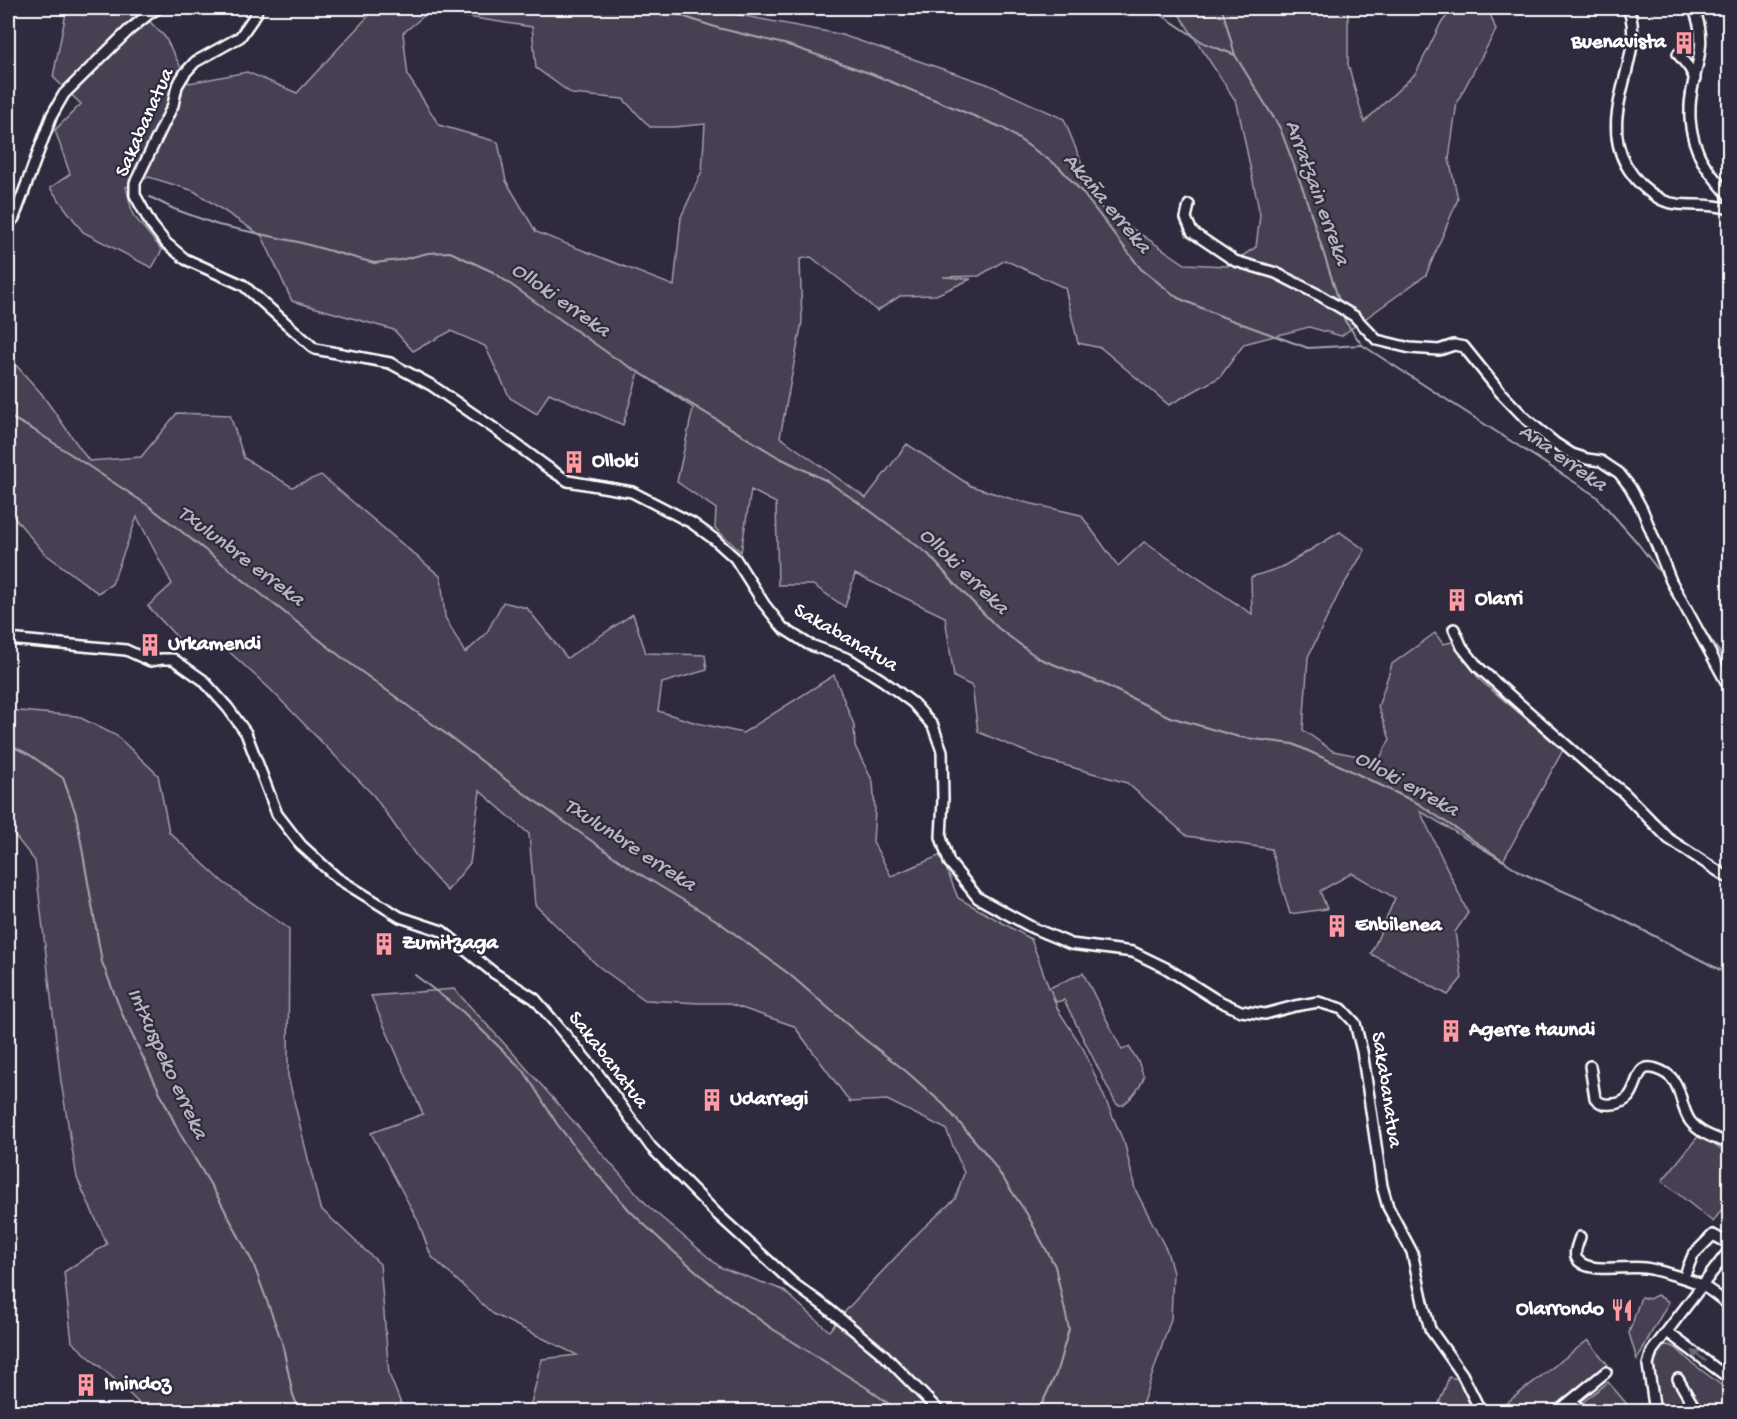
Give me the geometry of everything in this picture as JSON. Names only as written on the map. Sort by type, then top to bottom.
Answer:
[{"type":"street","points":[[8,225],[14,218],[52,116],[64,94],[128,32],[159,8]]},
{"type":"street","name":"Sakabanatua","points":[[258,8],[240,37],[195,62],[185,73],[177,86],[173,105],[135,183],[135,195],[151,224],[166,243],[185,259],[243,285],[315,349],[390,363],[431,385],[568,481],[633,492],[692,523],[714,539],[735,558],[764,604],[783,628],[808,644],[849,659],[882,680],[913,703],[933,726],[942,751],[941,837],[949,862],[978,898],[1033,928],[1071,944],[1134,952],[1166,968],[1215,999],[1241,1011],[1264,1014],[1318,1002],[1342,1009],[1355,1023],[1368,1090],[1382,1186],[1388,1207],[1412,1252],[1430,1329],[1462,1374],[1481,1412]]},
{"type":"street","points":[[1628,8],[1633,25],[1633,39],[1617,116],[1618,144],[1624,161],[1640,184],[1662,200],[1675,204],[1713,205],[1730,209]]},
{"type":"street","points":[[1693,8],[1701,25],[1701,41],[1690,107],[1692,131],[1702,161],[1730,197]]},
{"type":"street","points":[[1678,54],[1695,79]]},
{"type":"street","points":[[1189,206],[1185,218],[1191,232],[1235,261],[1276,273],[1336,305],[1354,316],[1377,340],[1410,348],[1439,350],[1454,345],[1464,347],[1501,393],[1526,419],[1555,443],[1572,454],[1601,462],[1619,473],[1642,509],[1671,581],[1730,689]]},
{"type":"street","points":[[1454,629],[1462,647],[1485,673],[1592,768],[1624,793],[1669,839],[1730,879]]},
{"type":"street","name":"Sakabanatua","points":[[8,639],[126,650],[150,661],[173,659],[202,680],[228,708],[246,733],[277,814],[301,845],[337,878],[400,917],[442,931],[494,973],[534,999],[599,1075],[651,1147],[717,1214],[768,1261],[884,1355],[940,1412]]},
{"type":"street","points":[[1590,1066],[1595,1098],[1598,1102],[1606,1104],[1622,1103],[1627,1100],[1642,1069],[1655,1068],[1666,1073],[1677,1085],[1691,1123],[1711,1137],[1730,1144]]},
{"type":"street","points":[[1655,1412],[1649,1359],[1730,1246],[1713,1235],[1693,1256],[1686,1272]]},
{"type":"street","points":[[1580,1237],[1575,1254],[1577,1259],[1590,1266],[1601,1269],[1645,1268],[1702,1285],[1730,1306]]},
{"type":"street","points":[[1667,1332],[1730,1379]]},
{"type":"street","points":[[1557,1412],[1606,1372]]},
{"type":"street","points":[[1678,1379],[1697,1412]]},
{"type":"street","points":[[1572,1400],[1581,1412]]},
{"type":"shaded area","points":[[67,8],[96,8],[106,15],[138,10],[165,37],[189,83],[247,72],[297,93],[372,12],[369,8],[703,8],[839,34],[987,84],[1064,119],[1099,206],[1185,264],[1227,266],[1256,247],[1260,215],[1237,103],[1175,8],[1348,8],[1348,64],[1364,122],[1416,73],[1441,23],[1454,8],[1488,8],[1496,30],[1457,102],[1449,159],[1458,199],[1426,275],[1341,336],[1309,327],[1244,344],[1220,377],[1169,405],[1101,348],[1078,343],[1065,288],[1005,260],[979,276],[943,277],[971,279],[936,295],[900,296],[877,311],[811,257],[800,259],[802,322],[780,437],[866,498],[907,444],[971,486],[1015,500],[1081,515],[1118,566],[1144,542],[1252,614],[1251,577],[1282,567],[1340,532],[1365,550],[1340,591],[1308,657],[1303,730],[1333,751],[1379,760],[1390,739],[1378,707],[1392,664],[1435,633],[1443,644],[1452,642],[1480,680],[1563,750],[1503,861],[1420,811],[1468,913],[1455,932],[1462,978],[1448,995],[1371,954],[1395,898],[1352,873],[1320,891],[1327,909],[1290,914],[1271,849],[1187,836],[1127,783],[1043,759],[978,732],[972,686],[954,677],[945,617],[855,574],[845,607],[813,585],[778,585],[776,503],[751,490],[741,552],[715,528],[716,509],[677,482],[693,408],[639,372],[623,425],[549,393],[537,414],[510,398],[485,346],[451,331],[413,351],[394,330],[292,301],[262,236],[194,191],[149,177],[126,187],[133,215],[162,250],[152,268],[83,232],[50,188],[70,174],[55,130],[81,104],[53,77]],"holes":[[[430,11],[532,27],[536,68],[572,94],[623,99],[650,127],[705,124],[702,171],[681,217],[674,286],[536,232],[506,181],[498,142],[439,125],[408,76],[403,33]]]},
{"type":"shaded area","points":[[14,363],[41,393],[89,461],[141,457],[177,413],[230,415],[244,458],[292,487],[321,475],[441,577],[445,617],[465,653],[486,634],[503,602],[527,608],[567,658],[633,614],[646,653],[705,655],[707,670],[662,683],[658,711],[697,723],[743,733],[834,675],[854,725],[855,746],[873,782],[875,810],[873,842],[891,876],[941,855],[958,898],[1031,939],[1049,988],[1083,973],[1122,1050],[1129,1047],[1138,1061],[1144,1077],[1130,1099],[1123,1105],[1118,1105],[1064,1000],[1056,1002],[1050,989],[1057,1008],[1084,1050],[1125,1145],[1135,1189],[1167,1251],[1173,1273],[1171,1319],[1140,1411],[529,1411],[542,1359],[577,1355],[493,1314],[431,1256],[418,1221],[371,1133],[423,1114],[371,996],[454,989],[649,1207],[720,1267],[783,1290],[829,1331],[921,1230],[955,1199],[964,1173],[946,1129],[887,1100],[850,1102],[794,1026],[727,1003],[645,1000],[598,966],[535,905],[529,834],[480,791],[470,863],[447,891],[419,860],[374,796],[271,690],[223,646],[186,647],[148,606],[172,584],[137,517],[112,584],[98,593],[44,553],[8,510],[8,365]]},
{"type":"shaded area","points":[[8,710],[77,716],[117,736],[158,775],[169,832],[223,882],[289,929],[288,1076],[320,1208],[380,1264],[389,1374],[404,1411],[245,1412],[234,1408],[228,1412],[147,1411],[72,1342],[64,1272],[107,1244],[77,1178],[61,1082],[35,861],[8,827]]},
{"type":"shaded area","points":[[1700,1134],[1729,1156],[1729,1199],[1713,1222],[1662,1181]]},
{"type":"shaded area","points":[[1657,1295],[1669,1302],[1637,1360],[1629,1333],[1641,1297],[1649,1299]]},
{"type":"shaded area","points":[[1588,1340],[1608,1365],[1550,1411],[1496,1411]]},
{"type":"shaded area","points":[[1668,1345],[1676,1348],[1729,1391],[1729,1411],[1660,1411],[1653,1362],[1656,1350]]},
{"type":"shaded area","points":[[1449,1377],[1459,1379],[1474,1411],[1436,1411]]},
{"type":"shaded area","points":[[1608,1382],[1633,1411],[1591,1411],[1583,1402]]},
{"type":"waterway","name":"Akaña erreka","points":[[658,8],[718,28],[788,45],[872,74],[1003,128],[1059,167],[1082,192],[1141,269],[1178,298],[1308,348],[1362,345]]},
{"type":"waterway","name":"Arratzain erreka","points":[[1151,8],[1204,43],[1235,55]]},
{"type":"waterway","name":"Arratzain erreka","points":[[1222,8],[1235,55],[1280,128],[1304,192],[1340,304]]},
{"type":"waterway","name":"Olloki erreka","points":[[150,197],[174,209],[218,225],[298,242],[374,263],[428,253],[450,252],[493,272],[612,356],[778,457],[827,481],[869,510],[928,554],[998,628],[1038,658],[1103,684],[1170,717],[1239,737],[1293,744],[1419,804],[1522,873],[1588,902],[1730,975]]},
{"type":"waterway","name":"Ana erreka","points":[[1343,313],[1345,321],[1362,345],[1596,496],[1636,541],[1666,580]]},
{"type":"waterway","name":"Txulunbre erreka","points":[[8,416],[34,430],[149,506],[340,656],[518,789],[630,868],[716,920],[789,974],[944,1105],[988,1156],[1027,1214],[1055,1266],[1069,1329],[1056,1374],[1038,1412]]},
{"type":"waterway","name":"Ana erreka","points":[[1697,620],[1730,667]]},
{"type":"waterway","name":"Intxuspeko erreka","points":[[8,744],[30,755],[63,778],[76,814],[102,962],[123,1016],[179,1132],[219,1199],[253,1263],[282,1342],[293,1395],[300,1412]]},
{"type":"waterway","points":[[415,975],[463,1012],[524,1071],[557,1124],[586,1161],[631,1212],[665,1244],[711,1284],[771,1328],[867,1388],[900,1412]]},
{"type":"place","name":"Buenavista","points":[[1684,43]]},
{"type":"place","name":"Olloki","points":[[574,462]]},
{"type":"place","name":"Olarri","points":[[1457,600]]},
{"type":"place","name":"Urkamendi","points":[[150,645]]},
{"type":"place","name":"Enbilenea","points":[[1337,926]]},
{"type":"place","name":"Zumitzaga","points":[[384,944]]},
{"type":"place","name":"Agerre Haundi","points":[[1451,1031]]},
{"type":"place","name":"Udarregi","points":[[712,1100]]},
{"type":"place","name":"Olarrondo","points":[[1622,1310]]},
{"type":"place","name":"Imindoz","points":[[86,1385]]}]
